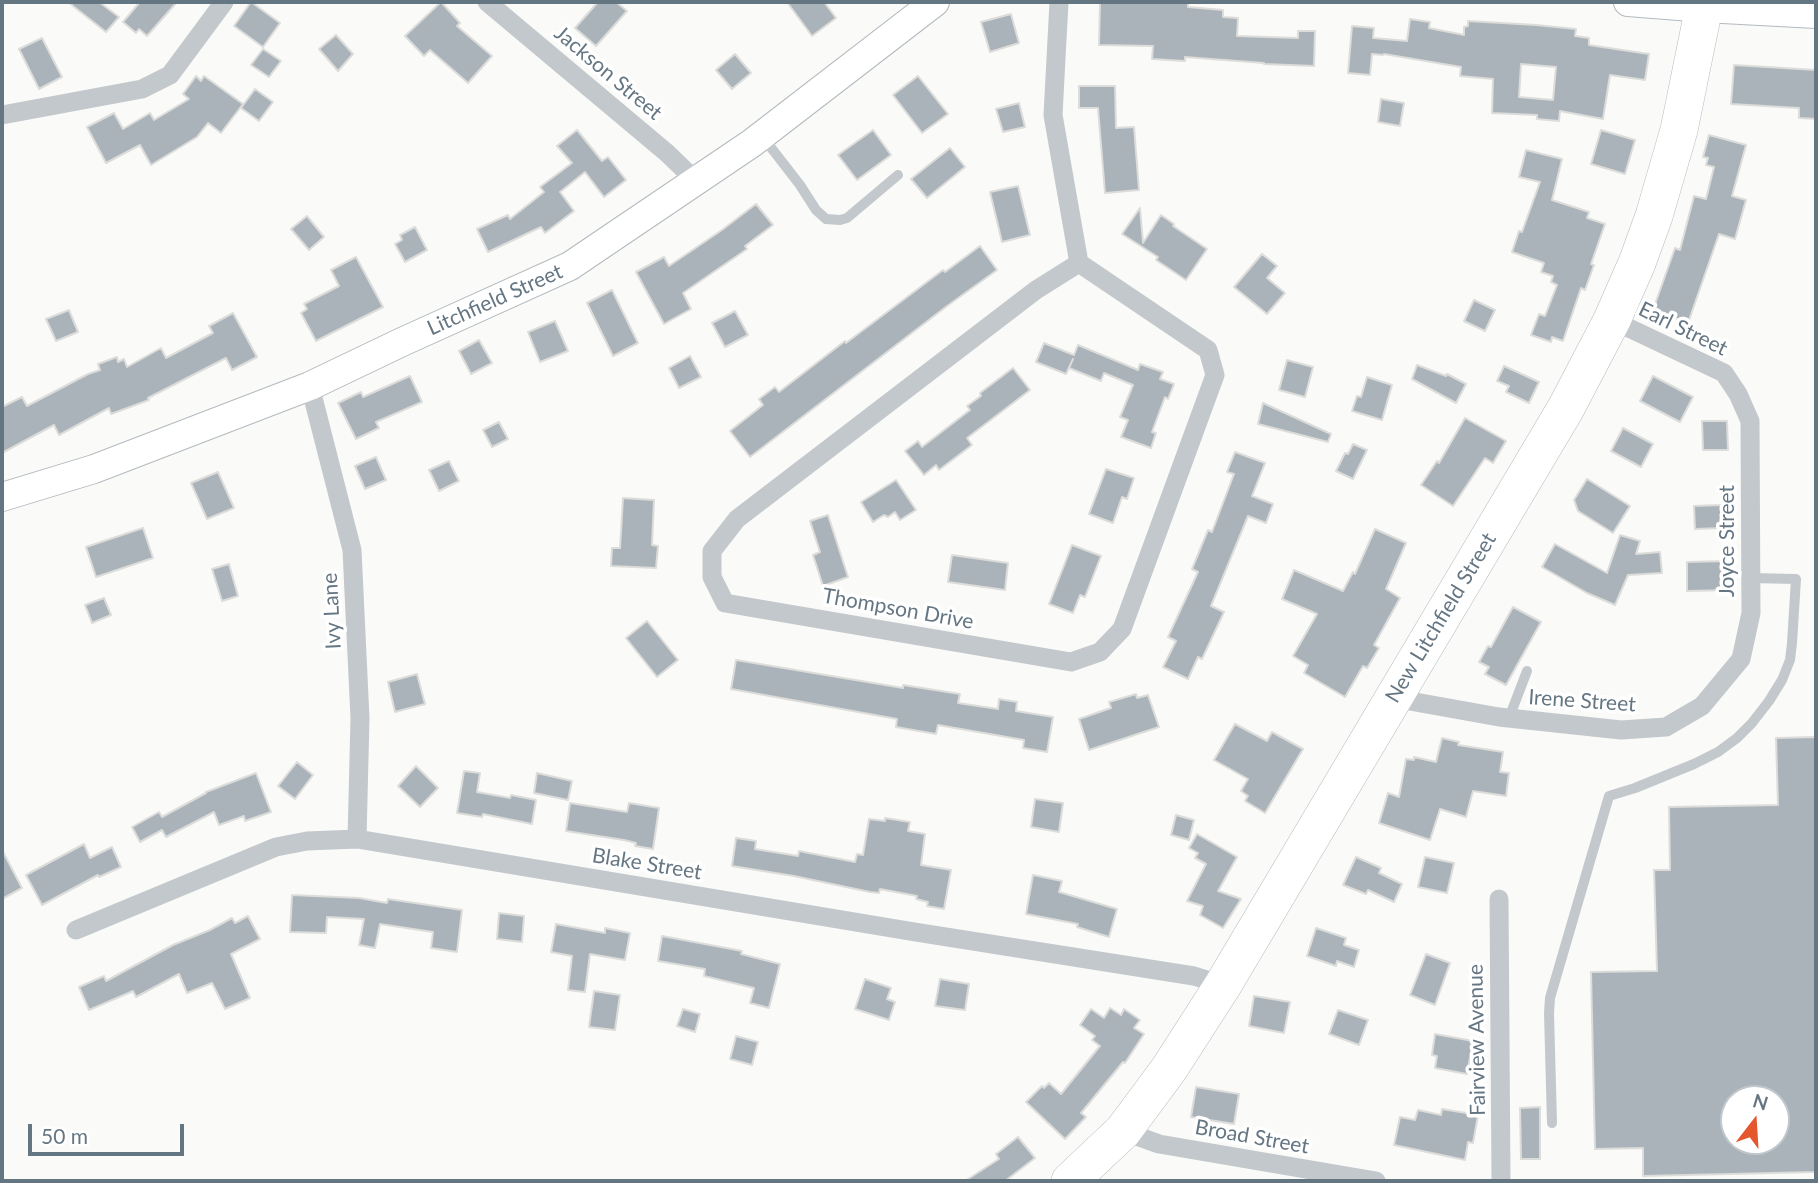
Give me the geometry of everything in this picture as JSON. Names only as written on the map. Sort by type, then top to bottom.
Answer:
[{"type":"highway","name":"New Litchfield Street","points":[[1070,1181],[1123,1131],[1169,1069],[1223,985],[1566,408],[1612,320],[1637,263],[1678,130],[1704,5]]},
{"type":"street","name":"Jackson Street","points":[[487,2],[667,153],[697,182]]},
{"type":"street","name":"Litchfield Street","points":[[2,497],[93,469],[310,386],[570,266],[762,136],[935,2]]},
{"type":"street","points":[[1059,2],[1053,115],[1080,263]]},
{"type":"street","points":[[1628,2],[1816,14]]},
{"type":"street","points":[[2,116],[142,89],[170,75],[217,5]]},
{"type":"street","name":"Thompson Drive","points":[[1080,263],[1208,350],[1216,375],[1122,629],[1100,652],[1071,662],[725,603],[712,577],[712,551],[737,519],[1037,290],[1080,263]]},
{"type":"street","name":"Earl Street","points":[[1612,320],[1724,373],[1738,394],[1750,421]]},
{"type":"street","name":"Ivy Lane","points":[[310,386],[352,550],[360,718],[357,839]]},
{"type":"street","name":"Joyce Street","points":[[1741,659],[1751,613],[1750,421]]},
{"type":"street","name":"Irene Street","points":[[1393,698],[1509,718],[1621,730],[1666,727],[1702,706],[1741,659]]},
{"type":"street","name":"Blake Street","points":[[76,930],[276,847],[307,841],[357,839],[1194,976],[1223,985]]},
{"type":"street","name":"Fairview Avenue","points":[[1499,899],[1502,1181]]},
{"type":"street","name":"Broad Street","points":[[1123,1131],[1159,1144],[1376,1181]]},
{"type":"lane","points":[[762,136],[816,210],[826,219],[847,218],[898,175]]},
{"type":"lane","points":[[1552,1123],[1550,998],[1609,796],[1694,764],[1718,752],[1737,738],[1769,701],[1790,660],[1796,579],[1751,578]]},
{"type":"lane","points":[[1509,718],[1527,671]]},
{"type":"building","points":[[68,2],[99,2],[119,17],[106,32]]},
{"type":"building","points":[[140,2],[177,2],[147,36],[139,29],[136,33],[123,22]]},
{"type":"building","points":[[251,2],[280,23],[263,47],[234,26]]},
{"type":"building","points":[[441,2],[460,23],[457,26],[492,56],[468,83],[430,50],[424,56],[405,36]]},
{"type":"building","points":[[598,2],[616,2],[627,11],[596,46],[575,28]]},
{"type":"building","points":[[787,2],[824,2],[836,18],[812,36]]},
{"type":"building","points":[[1100,3],[1188,3],[1188,7],[1223,10],[1223,17],[1238,18],[1237,36],[1298,38],[1298,31],[1315,31],[1314,66],[1185,57],[1185,61],[1152,59],[1153,46],[1099,45]]},
{"type":"building","points":[[1011,14],[1019,43],[990,52],[981,22]]},
{"type":"building","points":[[1410,19],[1430,22],[1429,28],[1464,35],[1464,27],[1468,26],[1468,21],[1576,29],[1575,36],[1589,38],[1589,45],[1649,54],[1645,80],[1610,75],[1603,119],[1560,111],[1559,121],[1537,119],[1537,115],[1492,113],[1493,79],[1460,76],[1461,67],[1372,54],[1370,75],[1348,73],[1352,26],[1374,28],[1373,38],[1407,41]],"holes":[[[1521,64],[1556,67],[1553,100],[1519,97]]]},
{"type":"building","points":[[336,35],[353,54],[338,71],[319,49]]},
{"type":"building","points":[[42,38],[62,77],[39,89],[19,49]]},
{"type":"building","points":[[263,49],[281,61],[269,77],[251,65]]},
{"type":"building","points":[[735,54],[751,73],[732,89],[716,70]]},
{"type":"building","points":[[1734,65],[1816,70],[1816,119],[1799,118],[1799,108],[1731,104]]},
{"type":"building","points":[[196,76],[201,81],[204,76],[243,104],[221,133],[208,123],[197,137],[151,165],[140,145],[106,163],[87,127],[114,113],[123,129],[150,113],[154,120],[189,99],[183,94]]},
{"type":"building","points":[[918,76],[948,114],[922,133],[893,95]]},
{"type":"building","points":[[1079,86],[1115,86],[1116,128],[1134,127],[1139,190],[1105,193],[1098,108],[1079,108]]},
{"type":"building","points":[[255,89],[273,102],[259,121],[241,108]]},
{"type":"building","points":[[1381,99],[1404,103],[1400,126],[1378,122]]},
{"type":"building","points":[[1019,103],[1025,127],[1003,132],[996,109]]},
{"type":"building","points":[[577,130],[602,161],[608,157],[626,180],[604,197],[585,172],[560,192],[574,211],[545,233],[541,227],[488,252],[477,229],[508,215],[510,219],[544,192],[540,187],[572,163],[557,146]]},
{"type":"building","points":[[873,130],[891,155],[857,180],[838,155]]},
{"type":"building","points":[[1601,130],[1635,140],[1625,174],[1591,164]]},
{"type":"building","points":[[1709,135],[1746,145],[1732,196],[1746,200],[1735,239],[1719,234],[1688,323],[1653,310],[1675,248],[1680,250],[1694,196],[1706,199],[1714,167],[1706,165],[1708,158],[1703,157]]},
{"type":"building","points":[[950,148],[965,167],[927,198],[911,179]]},
{"type":"building","points":[[1526,150],[1562,159],[1552,200],[1589,212],[1587,218],[1605,224],[1591,264],[1594,265],[1585,290],[1581,288],[1563,341],[1552,337],[1551,342],[1531,335],[1539,314],[1545,316],[1557,285],[1551,282],[1553,276],[1541,272],[1544,263],[1512,252],[1540,182],[1519,177]]},
{"type":"building","points":[[1018,186],[1030,235],[1002,242],[990,192]]},
{"type":"building","points":[[756,204],[773,225],[745,246],[747,249],[683,293],[691,309],[664,324],[636,272],[664,257],[669,266]]},
{"type":"building","points":[[1140,208],[1143,243],[1161,215],[1207,249],[1186,280],[1156,260],[1158,257],[1122,234]]},
{"type":"building","points":[[307,216],[324,237],[309,250],[291,229]]},
{"type":"building","points":[[415,227],[427,250],[405,262],[395,244],[402,240],[400,235]]},
{"type":"building","points":[[980,246],[997,270],[750,457],[730,431],[763,405],[759,399],[775,387],[779,392],[845,341],[846,343],[943,270],[945,272]]},
{"type":"building","points":[[1262,254],[1277,266],[1267,278],[1285,293],[1267,314],[1234,287]]},
{"type":"building","points":[[356,257],[383,307],[316,341],[301,313],[307,309],[304,304],[339,286],[331,270]]},
{"type":"building","points":[[612,290],[638,343],[613,356],[587,303]]},
{"type":"building","points":[[1474,300],[1495,310],[1485,331],[1464,321]]},
{"type":"building","points":[[69,310],[78,332],[56,341],[46,319]]},
{"type":"building","points":[[735,311],[748,335],[725,347],[712,323]]},
{"type":"building","points":[[233,313],[257,357],[232,370],[226,358],[148,398],[149,400],[111,414],[109,408],[59,435],[54,425],[2,453],[2,407],[22,397],[27,406],[100,370],[98,364],[117,357],[118,362],[124,359],[127,367],[161,348],[166,358],[213,333],[209,326]]},
{"type":"building","points":[[555,321],[568,351],[540,362],[528,332]]},
{"type":"building","points":[[479,340],[492,363],[471,374],[459,351]]},
{"type":"building","points":[[1044,343],[1074,355],[1078,345],[1138,370],[1140,364],[1163,372],[1160,379],[1174,384],[1168,399],[1165,397],[1152,432],[1156,433],[1151,448],[1121,437],[1128,420],[1120,417],[1133,385],[1104,373],[1101,381],[1069,368],[1073,359],[1066,374],[1036,362]]},
{"type":"building","points":[[690,356],[701,377],[679,388],[669,368]]},
{"type":"building","points":[[1287,360],[1313,367],[1305,397],[1279,390]]},
{"type":"building","points":[[1417,365],[1446,376],[1447,374],[1466,384],[1456,403],[1412,379]]},
{"type":"building","points":[[1504,366],[1539,382],[1529,403],[1506,392],[1509,386],[1497,381]]},
{"type":"building","points":[[1013,368],[1030,390],[967,438],[972,445],[939,470],[936,465],[924,475],[905,451],[918,441],[922,447],[970,410],[967,406],[981,396],[980,393]]},
{"type":"building","points":[[410,376],[422,402],[376,422],[379,428],[356,439],[338,403],[361,392],[363,397]]},
{"type":"building","points":[[1653,376],[1693,397],[1680,422],[1640,401]]},
{"type":"building","points":[[1367,377],[1392,385],[1382,420],[1352,411],[1357,396],[1361,397]]},
{"type":"building","points":[[1263,403],[1331,434],[1328,442],[1258,424]]},
{"type":"building","points":[[1465,418],[1506,441],[1493,463],[1485,458],[1453,506],[1421,485],[1437,461],[1439,463]]},
{"type":"building","points":[[1702,421],[1727,421],[1728,450],[1703,450]]},
{"type":"building","points":[[499,422],[508,439],[492,447],[483,430]]},
{"type":"building","points":[[1623,428],[1653,444],[1641,467],[1611,451]]},
{"type":"building","points":[[1353,444],[1367,450],[1353,479],[1336,471]]},
{"type":"building","points":[[1235,452],[1265,463],[1252,496],[1273,504],[1266,523],[1248,516],[1211,606],[1224,612],[1202,659],[1198,657],[1188,679],[1163,667],[1176,641],[1168,637],[1198,572],[1192,569],[1208,530],[1212,532],[1234,474],[1227,472]]},
{"type":"building","points":[[376,457],[386,480],[365,489],[355,466]]},
{"type":"building","points":[[449,461],[459,481],[439,491],[429,470]]},
{"type":"building","points":[[1106,469],[1134,478],[1127,499],[1122,497],[1113,523],[1089,514]]},
{"type":"building","points":[[218,472],[234,508],[207,519],[191,483]]},
{"type":"building","points":[[1587,479],[1630,506],[1613,533],[1578,511],[1574,500]]},
{"type":"building","points":[[896,480],[916,510],[900,520],[895,512],[873,522],[861,502]]},
{"type":"building","points":[[623,498],[654,500],[652,545],[658,546],[656,568],[611,566],[612,548],[620,548]]},
{"type":"building","points":[[1721,505],[1723,528],[1695,529],[1694,506]]},
{"type":"building","points":[[828,515],[848,577],[823,586],[813,555],[820,552],[810,521]]},
{"type":"building","points":[[143,528],[153,558],[96,577],[86,547]]},
{"type":"building","points":[[1375,529],[1406,543],[1386,589],[1400,598],[1374,645],[1379,648],[1367,668],[1363,666],[1345,697],[1304,673],[1308,665],[1293,656],[1317,614],[1282,599],[1294,570],[1343,591],[1353,572],[1355,574]]},
{"type":"building","points":[[1620,535],[1640,541],[1636,554],[1660,552],[1662,573],[1628,575],[1615,605],[1587,593],[1542,567],[1555,544],[1607,573]]},
{"type":"building","points":[[1072,545],[1101,556],[1085,597],[1080,595],[1073,613],[1049,604]]},
{"type":"building","points":[[952,555],[1008,563],[1005,590],[948,582]]},
{"type":"building","points":[[1729,561],[1730,590],[1687,591],[1687,562]]},
{"type":"building","points":[[229,564],[238,596],[222,601],[212,569]]},
{"type":"building","points":[[104,598],[111,615],[92,623],[85,605]]},
{"type":"building","points":[[1513,607],[1541,622],[1506,685],[1485,674],[1489,667],[1479,662],[1488,646],[1491,647]]},
{"type":"building","points":[[647,621],[678,660],[657,677],[626,638]]},
{"type":"building","points":[[736,660],[903,688],[903,685],[960,694],[958,703],[998,709],[999,699],[1017,702],[1016,711],[1053,717],[1047,752],[1023,748],[1024,740],[938,725],[936,734],[896,727],[897,719],[731,689]]},
{"type":"building","points":[[417,674],[425,704],[395,712],[388,682]]},
{"type":"building","points":[[1136,694],[1137,698],[1148,695],[1159,727],[1089,750],[1079,719],[1111,708],[1109,702]]},
{"type":"building","points":[[1235,724],[1267,741],[1272,732],[1303,749],[1265,813],[1245,801],[1248,796],[1241,791],[1248,779],[1214,760]]},
{"type":"building","points":[[1816,737],[1816,1172],[1643,1176],[1643,1148],[1595,1149],[1591,972],[1657,971],[1654,870],[1670,870],[1669,807],[1778,805],[1776,738]]},
{"type":"building","points":[[1442,738],[1459,742],[1458,745],[1503,752],[1500,772],[1509,773],[1506,796],[1473,791],[1466,817],[1440,809],[1430,840],[1379,823],[1388,793],[1399,797],[1406,759],[1414,760],[1414,757],[1436,762]]},
{"type":"building","points":[[297,762],[313,775],[295,799],[278,786]]},
{"type":"building","points":[[416,766],[438,788],[420,807],[398,786]]},
{"type":"building","points":[[464,771],[480,773],[477,792],[536,800],[532,824],[483,814],[482,817],[457,813]]},
{"type":"building","points":[[256,773],[271,812],[245,821],[244,816],[219,825],[214,812],[166,837],[162,830],[140,842],[132,827],[159,812],[162,817],[206,792]]},
{"type":"building","points":[[537,773],[572,781],[568,800],[534,793]]},
{"type":"building","points":[[1035,799],[1063,803],[1059,832],[1031,827]]},
{"type":"building","points":[[570,803],[627,812],[629,803],[659,808],[653,849],[635,846],[636,843],[624,840],[566,831]]},
{"type":"building","points":[[1176,815],[1194,820],[1189,840],[1171,835]]},
{"type":"building","points":[[885,818],[910,822],[908,831],[925,834],[921,865],[951,870],[944,909],[927,906],[928,902],[916,899],[917,896],[880,889],[879,893],[870,892],[732,866],[736,838],[756,841],[755,849],[798,856],[799,851],[855,862],[857,854],[863,855],[869,819],[885,821]]},
{"type":"building","points":[[1197,834],[1237,857],[1218,891],[1241,899],[1223,928],[1200,915],[1203,906],[1187,901],[1206,864],[1195,858],[1198,853],[1189,848]]},
{"type":"building","points":[[84,844],[90,858],[112,847],[121,867],[99,877],[98,875],[42,905],[26,875]]},
{"type":"building","points":[[2,850],[22,888],[2,899]]},
{"type":"building","points":[[1356,857],[1381,868],[1379,873],[1402,884],[1394,902],[1368,890],[1366,894],[1343,885]]},
{"type":"building","points":[[1425,857],[1454,863],[1447,893],[1418,887]]},
{"type":"building","points":[[1033,875],[1062,881],[1059,892],[1117,909],[1109,937],[1077,927],[1078,924],[1026,914]]},
{"type":"building","points":[[292,895],[359,898],[387,903],[388,899],[462,910],[457,952],[431,948],[433,932],[380,924],[375,948],[359,945],[364,919],[327,917],[326,933],[290,932]]},
{"type":"building","points":[[499,913],[524,916],[522,942],[497,939]]},
{"type":"building","points":[[248,916],[260,939],[231,954],[250,998],[225,1009],[212,983],[187,993],[179,974],[136,997],[133,991],[89,1010],[79,987],[104,976],[106,981],[173,945],[232,918],[235,923]]},
{"type":"building","points":[[556,924],[605,933],[605,928],[630,933],[625,960],[590,954],[585,992],[568,990],[572,956],[551,952]]},
{"type":"building","points":[[1316,928],[1346,938],[1344,945],[1359,950],[1354,967],[1337,961],[1336,966],[1307,956]]},
{"type":"building","points":[[662,936],[742,951],[741,954],[780,964],[769,1008],[750,1003],[754,988],[704,976],[705,969],[658,961]]},
{"type":"building","points":[[1426,954],[1450,963],[1435,1005],[1410,995]]},
{"type":"building","points":[[865,979],[891,988],[887,999],[895,1002],[889,1020],[855,1009]]},
{"type":"building","points":[[940,979],[969,984],[965,1010],[935,1006]]},
{"type":"building","points":[[594,991],[620,995],[615,1030],[589,1027]]},
{"type":"building","points":[[1254,996],[1290,1002],[1284,1033],[1249,1026]]},
{"type":"building","points":[[1110,1008],[1121,1015],[1124,1009],[1140,1020],[1134,1028],[1144,1034],[1125,1063],[1123,1062],[1081,1113],[1086,1117],[1065,1139],[1026,1102],[1042,1086],[1044,1088],[1049,1083],[1061,1094],[1100,1046],[1092,1040],[1095,1036],[1080,1025],[1091,1009],[1104,1018]]},
{"type":"building","points":[[683,1009],[700,1014],[695,1032],[677,1026]]},
{"type":"building","points":[[1338,1010],[1368,1020],[1359,1045],[1329,1034]]},
{"type":"building","points":[[1435,1034],[1473,1041],[1467,1074],[1435,1068],[1437,1056],[1432,1055]]},
{"type":"building","points":[[736,1036],[758,1042],[752,1065],[730,1059]]},
{"type":"building","points":[[1196,1087],[1239,1094],[1234,1124],[1191,1117]]},
{"type":"building","points":[[1540,1107],[1540,1159],[1521,1159],[1520,1108]]},
{"type":"building","points":[[1442,1109],[1478,1115],[1473,1143],[1468,1142],[1465,1160],[1394,1145],[1400,1117],[1415,1120],[1418,1110],[1441,1115]]},
{"type":"building","points":[[1018,1137],[1035,1158],[1005,1181],[965,1181],[999,1159],[996,1154]]}]
